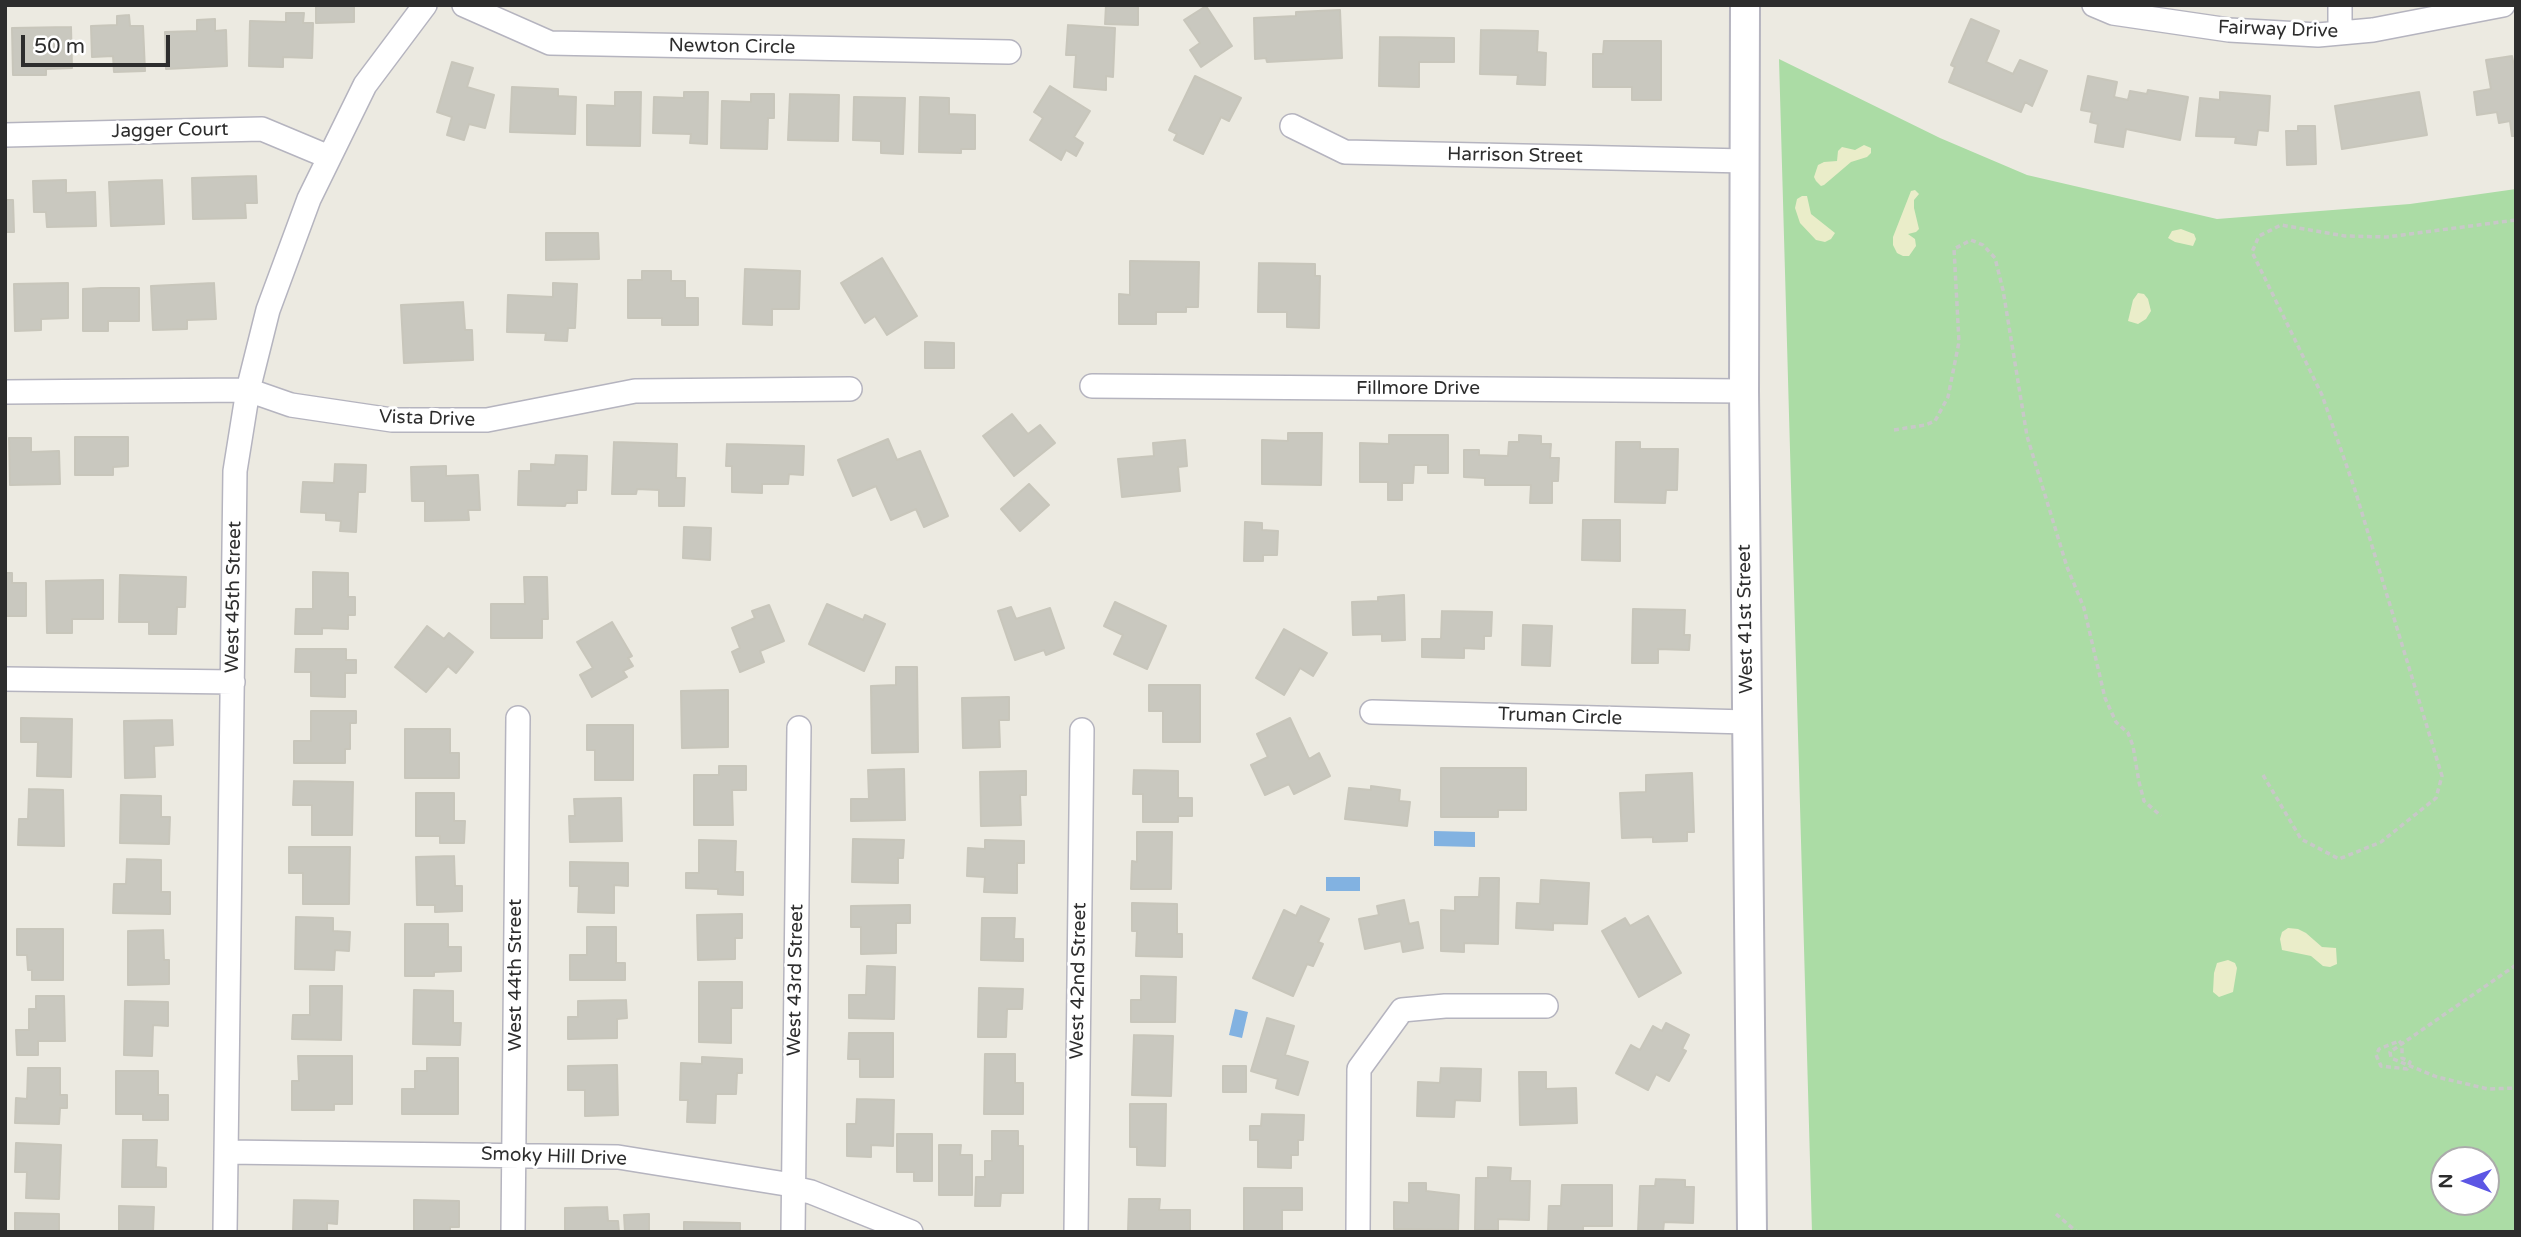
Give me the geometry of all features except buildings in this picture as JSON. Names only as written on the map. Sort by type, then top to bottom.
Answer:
[{"type":"street","name":"West 45th Street","points":[[225,1232],[235,471],[248,390],[268,310],[309,199],[365,85],[425,5]]},
{"type":"street","name":"Newton Circle","points":[[464,5],[551,43],[1009,52]]},
{"type":"street","name":"West 41st Street","points":[[1745,5],[1744,391],[1752,1232]]},
{"type":"street","name":"Fairway Drive","points":[[2094,5],[2113,13],[2230,30],[2318,35],[2373,30],[2503,5]]},
{"type":"street","points":[[2340,5],[2340,33]]},
{"type":"street","name":"Harrison Street","points":[[1292,126],[1345,152],[1745,161]]},
{"type":"street","name":"Jagger Court","points":[[5,135],[262,129],[330,157]]},
{"type":"street","name":"Fillmore Drive","points":[[1092,386],[1744,391]]},
{"type":"street","name":"Vista Drive","points":[[5,392],[248,390],[290,405],[393,420],[488,420],[635,391],[850,388]]},
{"type":"street","points":[[5,679],[233,682]]},
{"type":"street","name":"Truman Circle","points":[[1372,712],[1747,722]]},
{"type":"street","name":"West 44th Street","points":[[513,1232],[518,718]]},
{"type":"street","name":"West 43rd Street","points":[[793,1232],[799,728]]},
{"type":"street","name":"West 42nd Street","points":[[1076,1232],[1082,730]]},
{"type":"street","points":[[1358,1232],[1359,1069],[1402,1010],[1445,1006],[1546,1006]]},
{"type":"street","name":"Smoky Hill Drive","points":[[226,1153],[618,1157],[792,1185],[793,1188],[811,1192],[912,1232]]},
{"type":"path","points":[[2263,775],[2301,839],[2339,859],[2382,842],[2391,835],[2436,798],[2442,776],[2355,490],[2322,396],[2252,252],[2259,236],[2281,225],[2345,236],[2387,237],[2516,220]]},
{"type":"path","points":[[1894,429],[1914,428],[1935,421],[1948,397],[1959,342],[1954,249],[1971,240],[1983,245],[1995,258],[2003,290],[2027,436],[2067,567],[2084,608],[2105,698],[2116,722],[2127,733],[2133,746],[2144,801],[2161,816]]},
{"type":"path","points":[[2516,965],[2390,1052],[2391,1058],[2437,1077],[2488,1089],[2516,1088]]},
{"type":"path","points":[[2399,1041],[2402,1044],[2400,1054],[2410,1062],[2407,1069],[2385,1068],[2377,1060],[2379,1049],[2399,1041]]},
{"type":"path","points":[[2056,1214],[2077,1232]]},
{"type":"green space","points":[[1779,59],[1940,138],[2027,175],[2217,219],[2410,204],[2516,189],[2516,1232],[1812,1232]]},
{"type":"sand","points":[[1864,145],[1871,148],[1867,157],[1851,162],[1824,185],[1821,186],[1816,181],[1814,177],[1818,165],[1837,161],[1838,151],[1842,147],[1855,150]]},
{"type":"sand","points":[[1915,190],[1919,194],[1914,200],[1914,208],[1919,229],[1908,234],[1915,239],[1916,246],[1909,256],[1903,256],[1897,253],[1893,237],[1911,191]]},
{"type":"sand","points":[[1807,196],[1811,214],[1835,233],[1831,239],[1825,242],[1816,240],[1800,223],[1795,208],[1797,199]]},
{"type":"sand","points":[[2181,229],[2194,234],[2196,239],[2193,246],[2168,238],[2172,231]]},
{"type":"sand","points":[[2138,293],[2144,294],[2148,299],[2151,311],[2146,319],[2138,324],[2128,321],[2133,300]]},
{"type":"sand","points":[[2288,928],[2306,933],[2322,947],[2336,948],[2337,964],[2323,966],[2311,956],[2282,950],[2280,939],[2282,932]]},
{"type":"sand","points":[[2228,960],[2235,963],[2237,968],[2233,992],[2219,997],[2213,992],[2214,973],[2217,963]]},
{"type":"water","points":[[1434,831],[1475,832],[1475,847],[1434,846]]},
{"type":"water","points":[[1326,877],[1360,877],[1360,891],[1326,891]]},
{"type":"water","points":[[1235,1009],[1248,1012],[1242,1038],[1229,1035]]}]
